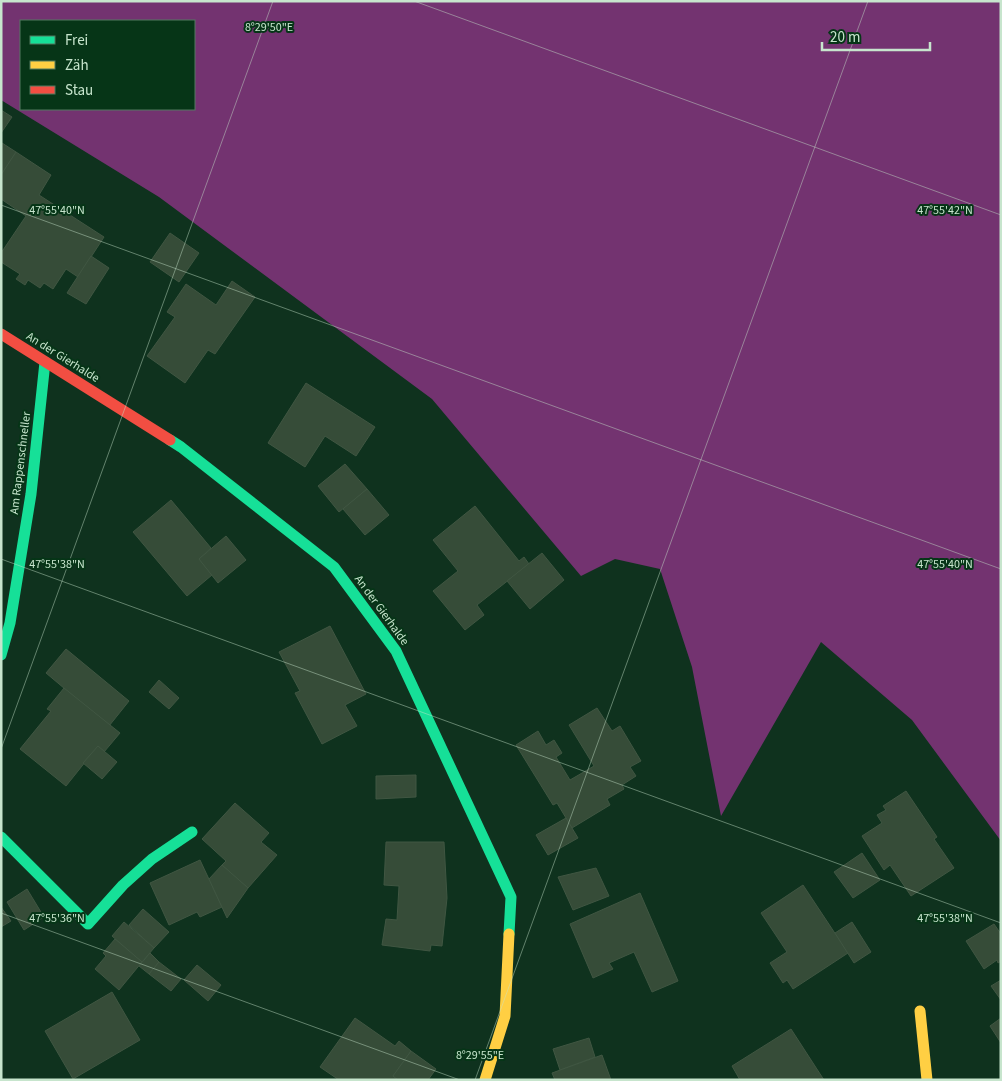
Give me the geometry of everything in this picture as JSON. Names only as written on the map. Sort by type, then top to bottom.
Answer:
[{"type":"street","name":"An der Gierhalde","points":[[1,334],[180,446],[334,567],[396,651],[512,897],[505,1016],[485,1080]]},
{"type":"street","name":"Am Rappenschneller","points":[[1,655],[10,623],[31,494],[45,362]]},
{"type":"street","points":[[1,837],[88,924],[123,885],[152,858],[192,832]]},
{"type":"street","points":[[920,1011],[927,1080]]},
{"type":"shaded area","points":[[1,1],[1001,1],[1001,841],[912,720],[821,642],[721,816],[692,667],[660,569],[615,559],[581,576],[432,399],[159,197],[1,100]]},
{"type":"building","points":[[1,110],[12,117],[1,133]]},
{"type":"building","points":[[1,144],[16,152],[1,175]]},
{"type":"building","points":[[16,152],[51,175],[39,195],[104,237],[78,277],[66,269],[53,289],[44,283],[40,288],[28,280],[25,285],[16,279],[20,274],[1,262],[1,253],[26,216],[1,199],[1,175]]},
{"type":"building","points":[[170,233],[199,253],[179,282],[150,262]]},
{"type":"building","points":[[91,256],[109,268],[86,304],[67,293]]},
{"type":"building","points":[[232,281],[255,297],[215,354],[208,350],[185,383],[147,356],[175,317],[167,312],[186,284],[216,305]]},
{"type":"building","points":[[306,383],[375,427],[356,456],[325,436],[305,467],[268,443]]},
{"type":"building","points":[[345,464],[367,489],[339,512],[318,486]]},
{"type":"building","points":[[367,489],[389,515],[365,535],[343,509]]},
{"type":"building","points":[[171,500],[211,548],[199,559],[212,575],[187,596],[133,532]]},
{"type":"building","points":[[475,506],[519,561],[524,557],[529,564],[477,605],[484,615],[465,630],[433,591],[458,571],[433,540]]},
{"type":"building","points":[[226,536],[246,560],[218,583],[199,559]]},
{"type":"building","points":[[542,553],[564,580],[530,609],[507,581]]},
{"type":"building","points":[[330,626],[366,694],[345,705],[357,726],[322,744],[295,693],[300,691],[279,652]]},
{"type":"building","points":[[66,649],[129,701],[109,726],[46,673]]},
{"type":"building","points":[[159,680],[179,698],[169,709],[149,692]]},
{"type":"building","points":[[64,688],[120,733],[104,752],[98,746],[66,786],[20,749],[51,711],[47,709]]},
{"type":"building","points":[[597,708],[612,731],[620,726],[641,761],[630,767],[636,776],[622,785],[624,789],[607,799],[610,805],[572,828],[557,803],[553,805],[516,745],[538,731],[546,745],[554,740],[562,753],[556,757],[570,780],[594,766],[569,725]]},
{"type":"building","points":[[98,746],[117,762],[102,779],[83,763]]},
{"type":"building","points":[[416,775],[416,797],[376,799],[376,776]]},
{"type":"building","points":[[906,791],[937,837],[934,839],[954,868],[911,896],[890,865],[884,870],[862,836],[882,823],[877,815],[886,810],[883,806]]},
{"type":"building","points":[[235,803],[269,833],[261,842],[277,855],[248,888],[222,865],[226,861],[202,839]]},
{"type":"building","points":[[566,818],[578,838],[548,855],[536,835]]},
{"type":"building","points":[[386,842],[444,842],[447,898],[442,946],[431,945],[430,951],[382,945],[386,919],[397,920],[399,886],[384,885]]},
{"type":"building","points":[[862,853],[880,880],[853,898],[834,872]]},
{"type":"building","points":[[200,860],[222,907],[200,917],[197,912],[169,925],[150,883]]},
{"type":"building","points":[[222,865],[248,888],[227,918],[209,879]]},
{"type":"building","points":[[596,868],[609,896],[573,910],[558,877]]},
{"type":"building","points":[[803,885],[848,953],[793,989],[787,980],[783,983],[770,963],[787,952],[761,913]]},
{"type":"building","points":[[27,889],[44,917],[24,930],[7,902]]},
{"type":"building","points":[[640,893],[678,981],[652,992],[634,952],[609,963],[613,969],[593,978],[570,924]]},
{"type":"building","points":[[1,907],[11,921],[1,927]]},
{"type":"building","points":[[143,909],[169,932],[154,948],[129,925]]},
{"type":"building","points":[[124,922],[154,948],[142,962],[112,936]]},
{"type":"building","points":[[852,922],[871,952],[854,963],[835,933]]},
{"type":"building","points":[[994,924],[1001,934],[1001,961],[998,963],[997,960],[984,969],[966,941]]},
{"type":"building","points":[[115,939],[142,962],[119,990],[95,969],[106,956],[103,953]]},
{"type":"building","points":[[150,953],[159,962],[149,974],[139,966]]},
{"type":"building","points":[[159,962],[181,979],[171,991],[149,974]]},
{"type":"building","points":[[197,965],[221,985],[208,1001],[184,980]]},
{"type":"building","points":[[1001,980],[1001,1000],[991,986]]},
{"type":"building","points":[[112,992],[140,1040],[73,1079],[45,1031]]},
{"type":"building","points":[[355,1018],[395,1046],[399,1041],[411,1051],[393,1076],[398,1080],[339,1080],[320,1067]]},
{"type":"building","points":[[1001,1018],[1001,1043],[990,1026]]},
{"type":"building","points":[[791,1029],[824,1080],[740,1080],[732,1066]]},
{"type":"building","points":[[589,1038],[595,1057],[560,1070],[553,1049]]},
{"type":"building","points":[[411,1051],[436,1069],[428,1080],[398,1080],[393,1076]]},
{"type":"building","points":[[602,1055],[611,1080],[555,1080],[552,1073]]},
{"type":"traffic: fast","points":[[1,655],[10,623],[31,494],[45,362]]},
{"type":"traffic: fast","points":[[170,440],[334,567],[396,651],[511,897],[509,934]]},
{"type":"traffic: fast","points":[[1,837],[88,924],[123,885],[152,859],[192,832]]},
{"type":"traffic: slow","points":[[485,1080],[505,1016],[509,934]]},
{"type":"traffic: slow","points":[[920,1011],[927,1080]]},
{"type":"traffic: jam","points":[[1,334],[170,440]]}]
